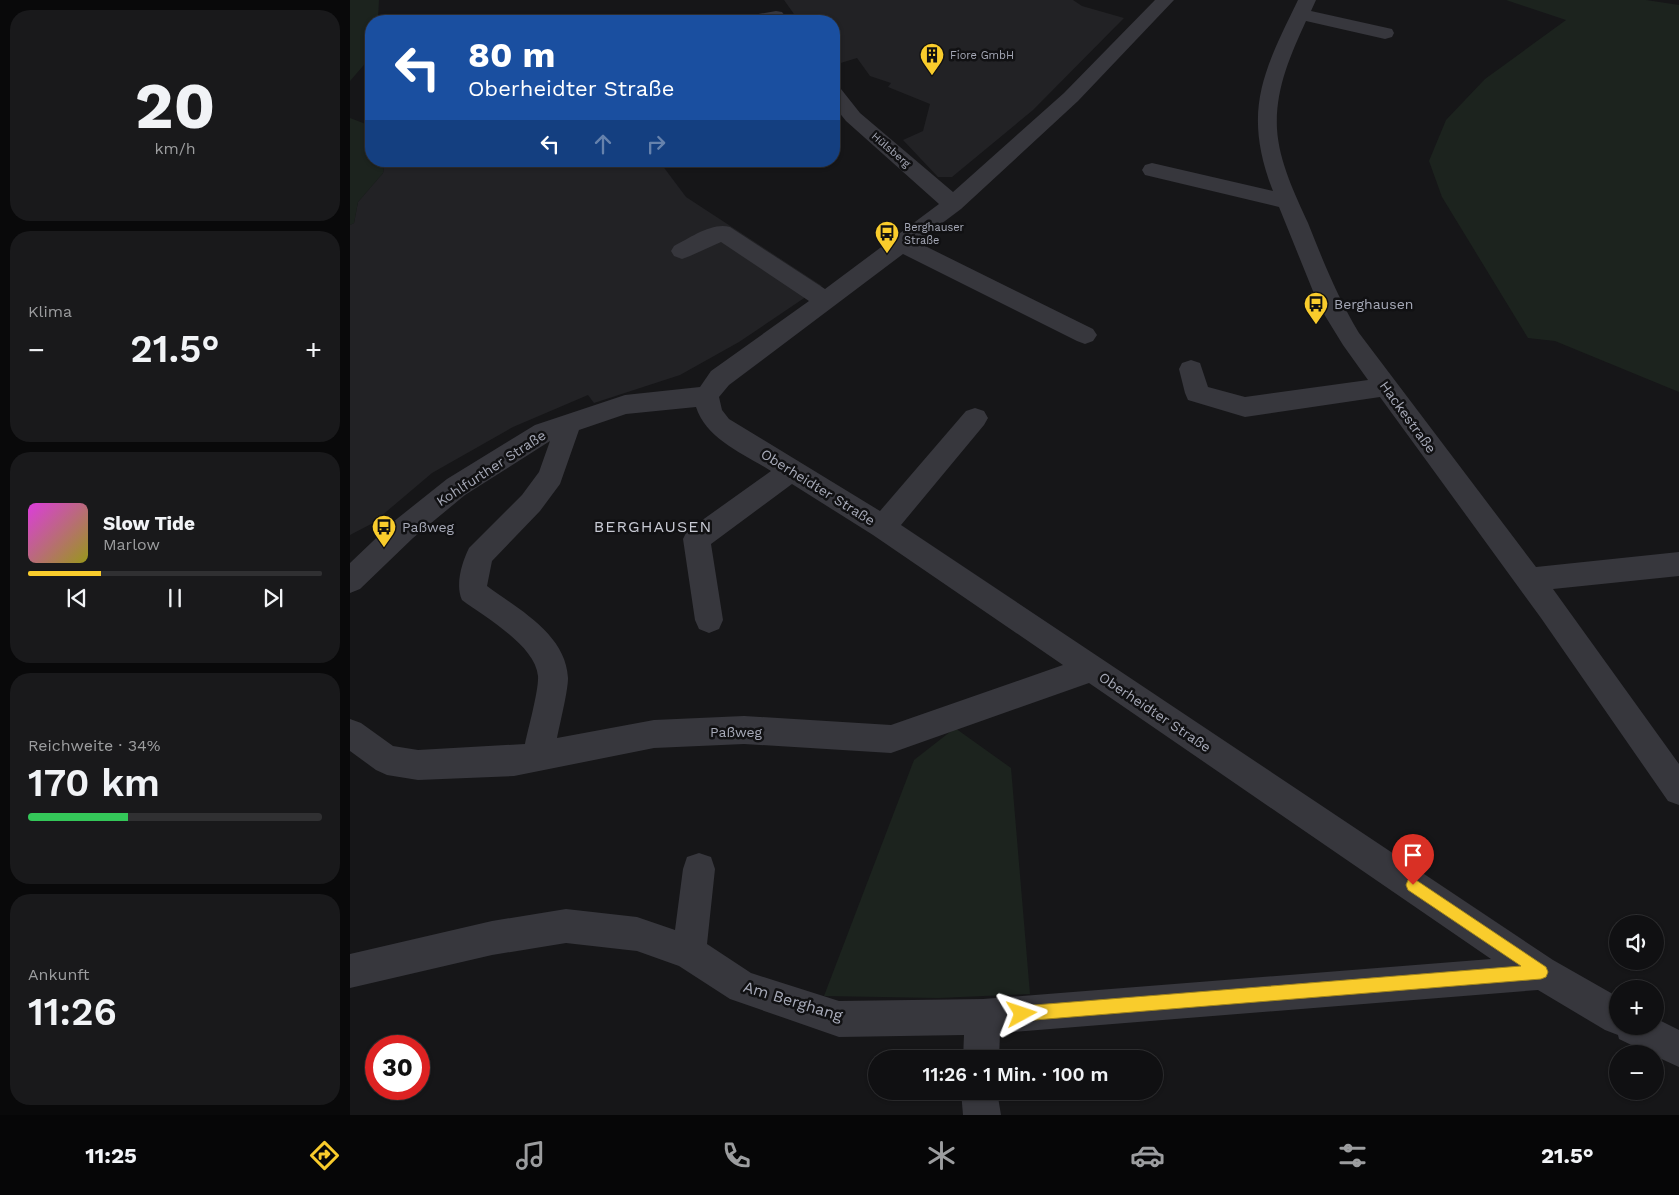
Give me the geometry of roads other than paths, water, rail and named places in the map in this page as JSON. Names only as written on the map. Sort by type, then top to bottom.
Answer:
[{"type":"street","points":[[707,396],[720,378],[902,244],[952,204],[1070,97],[1165,0]]},
{"type":"street","points":[[1304,7],[1385,32]]},
{"type":"street","name":"Hackestraße","points":[[1304,7],[1280,56],[1270,89],[1267,128],[1269,145],[1288,202],[1331,306],[1351,339],[1529,580],[1679,790]]},
{"type":"street","name":"Hülsberg","points":[[840,100],[853,116],[952,204]]},
{"type":"street","points":[[1152,170],[1288,202]]},
{"type":"street","points":[[682,251],[722,232],[826,301]]},
{"type":"street","points":[[902,244],[1086,335]]},
{"type":"street","points":[[1191,368],[1197,393],[1245,407],[1386,387]]},
{"type":"street","name":"Kohlfurther Straße","points":[[350,581],[403,530],[456,487],[544,432],[625,404],[707,396]]},
{"type":"street","name":"Oberheidter Straße","points":[[707,396],[707,406],[712,418],[720,426],[882,527],[1541,972],[1609,1013]]},
{"type":"street","points":[[882,527],[975,418]]},
{"type":"street","name":"Kohlfurther Straße","points":[[538,757],[553,678],[548,657],[534,638],[472,592],[479,556],[531,503],[551,477],[569,422]]},
{"type":"street","points":[[709,620],[697,539],[791,470]]},
{"type":"street","points":[[1529,580],[1679,564]]},
{"type":"street","name":"Paßweg","points":[[350,733],[387,760],[418,765],[514,761],[654,734],[672,733],[744,730],[891,739],[1091,668]]},
{"type":"street","points":[[689,952],[699,869]]},
{"type":"street","name":"Am Berghang","points":[[350,971],[492,938],[566,926],[637,934],[689,952],[742,987],[839,1019],[983,1017],[1541,972]]},
{"type":"street","points":[[981,1050],[983,1017]]},
{"type":"street","points":[[1650,1035],[1679,1049]]},
{"type":"street","points":[[980,1100],[982,1115]]},
{"type":"place","name":"Fiore GmbH","points":[[932,76]]},
{"type":"place","name":"Berghauser Straße","points":[[887,254]]},
{"type":"place","name":"Berghausen","points":[[1316,325]]},
{"type":"place","name":"Paßweg","points":[[384,548]]},
{"type":"district","name":"BERGHAUSEN","points":[[653,526]]}]
